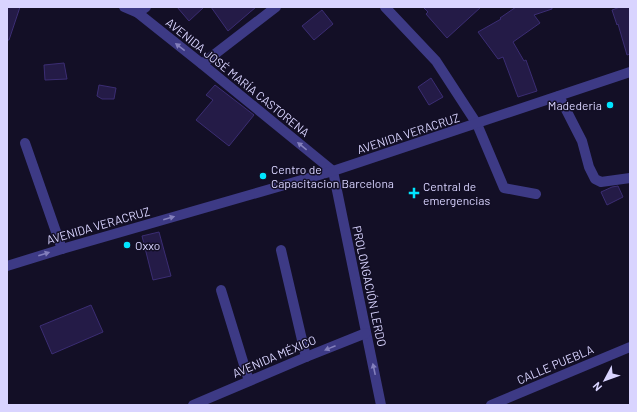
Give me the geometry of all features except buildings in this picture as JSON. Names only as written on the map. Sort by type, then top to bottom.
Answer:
[{"type":"street","name":"AVENIDA JOSÉ MARÍA CASTORENA","points":[[124,7],[142,10],[202,64],[333,171]]},
{"type":"street","points":[[202,64],[276,7]]},
{"type":"street","points":[[385,7],[436,61],[477,124],[504,188],[536,194]]},
{"type":"street","name":"AVENIDA VERACRUZ","points":[[7,266],[333,171],[630,72]]},
{"type":"street","points":[[559,96],[582,141],[589,167],[595,179],[601,182],[630,178]]},
{"type":"street","points":[[25,143],[62,249]]},
{"type":"street","name":"PROLONGACIÓN LERDO","points":[[333,171],[382,405]]},
{"type":"street","points":[[281,250],[306,357]]},
{"type":"street","points":[[221,290],[249,381]]},
{"type":"street","name":"AVENIDA MÉXICO","points":[[193,405],[366,333]]},
{"type":"street","name":"CALLE PUEBLA","points":[[491,405],[630,347]]},
{"type":"place","name":"Madederia","points":[[610,105]]},
{"type":"place","name":"Centro de Capacitacion Barcelona","points":[[263,176]]},
{"type":"place","name":"Central de emergencias","points":[[414,193]]},
{"type":"place","name":"Oxxo","points":[[127,245]]}]
